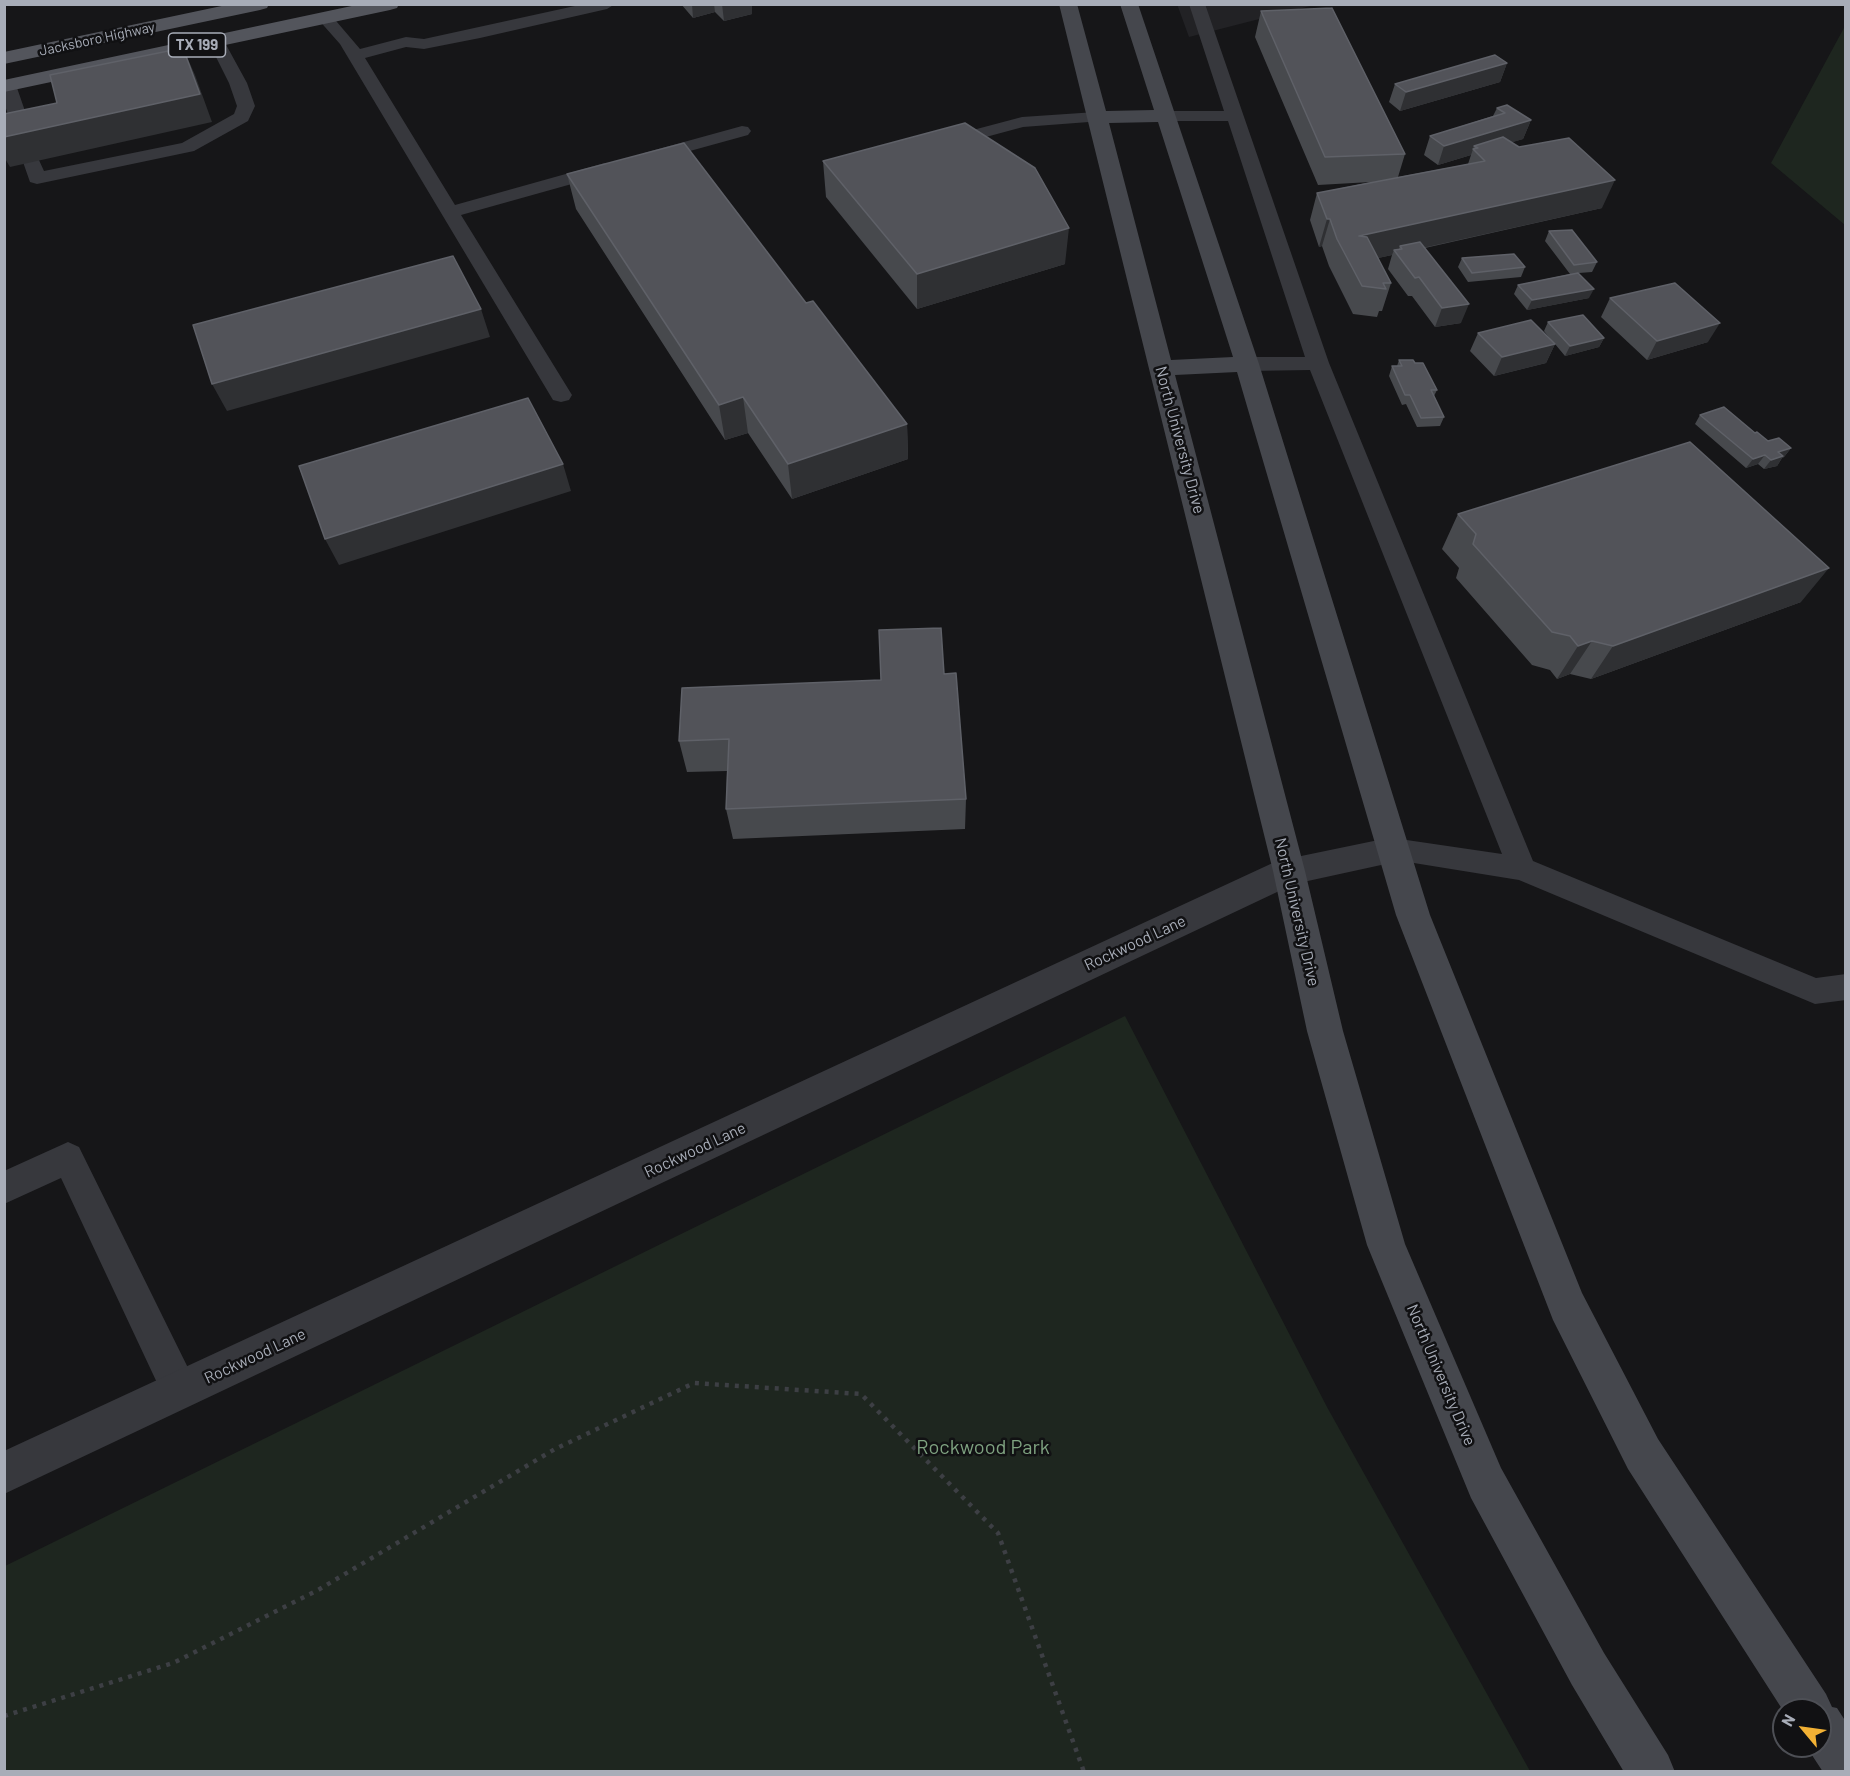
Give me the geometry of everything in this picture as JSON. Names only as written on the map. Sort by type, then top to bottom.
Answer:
[{"type":"main road","name":"Jacksboro Highway","points":[[4,58],[260,4]]},
{"type":"main road","name":"Jacksboro Highway","points":[[6,86],[216,41],[322,11],[390,4]]},
{"type":"main road","name":"North University Drive","points":[[1068,4],[1289,871],[1324,1031],[1386,1245],[1486,1483],[1588,1670],[1651,1772]]},
{"type":"main road","points":[[1129,4],[1247,364],[1413,915],[1567,1306],[1643,1454],[1802,1698]]},
{"type":"main road","points":[[1096,117],[1166,116]]},
{"type":"main road","points":[[1161,368],[1247,364]]},
{"type":"main road","points":[[1832,1744],[1845,1764]]},
{"type":"street","name":"Rockwood Lane","points":[[4,1473],[1289,871],[1393,850]]},
{"type":"lane","points":[[355,56],[406,42],[424,44],[607,4]]},
{"type":"lane","points":[[1197,4],[1318,363],[1522,869]]},
{"type":"lane","points":[[322,11],[347,42],[561,395]]},
{"type":"lane","points":[[32,162],[37,178],[188,147],[242,117],[246,106],[238,83],[216,41]]},
{"type":"lane","points":[[6,86],[26,140]]},
{"type":"lane","points":[[1166,116],[1235,116]]},
{"type":"lane","points":[[931,146],[1022,122],[1096,117]]},
{"type":"lane","points":[[451,212],[742,131]]},
{"type":"lane","points":[[1247,364],[1318,363]]},
{"type":"lane","points":[[1393,850],[1522,869],[1815,991],[1845,987]]},
{"type":"lane","points":[[4,1188],[68,1158],[180,1391]]},
{"type":"path","points":[[4,1716],[173,1663],[318,1590],[555,1449],[693,1383],[861,1394],[998,1533],[1084,1772]]},
{"type":"shaded area","points":[[1177,4],[1314,5],[1189,37]]},
{"type":"green space","points":[[1845,26],[1845,225],[1771,163]]},
{"type":"green space","name":"Rockwood Park","points":[[1125,1016],[1327,1407],[1530,1771],[5,1771],[5,1566]]},
{"type":"building","points":[[1332,8],[1405,154],[1325,157],[1261,11]]},
{"type":"building","points":[[183,48],[200,94],[4,137],[4,114],[57,103],[50,75]]},
{"type":"building","points":[[1495,55],[1507,63],[1406,92],[1395,84]]},
{"type":"building","points":[[1507,105],[1531,120],[1444,146],[1430,136],[1505,113],[1497,108]]},
{"type":"building","points":[[965,123],[1035,168],[1069,228],[917,274],[823,161]]},
{"type":"building","points":[[1503,137],[1519,147],[1569,138],[1615,180],[1359,236],[1367,237],[1391,283],[1383,283],[1386,289],[1362,286],[1337,239],[1330,219],[1327,219],[1317,193],[1485,161],[1473,149],[1478,148],[1474,146]]},
{"type":"building","points":[[684,143],[806,303],[813,301],[907,424],[788,464],[743,397],[719,405],[567,174]]},
{"type":"building","points":[[1572,230],[1597,262],[1574,265],[1549,231]]},
{"type":"building","points":[[1420,242],[1469,304],[1442,308],[1419,277],[1415,278],[1394,250],[1402,249],[1400,246]]},
{"type":"building","points":[[1514,254],[1525,267],[1472,273],[1462,258]]},
{"type":"building","points":[[453,256],[481,309],[212,384],[193,325]]},
{"type":"building","points":[[1578,273],[1594,289],[1532,300],[1518,285]]},
{"type":"building","points":[[1675,283],[1720,323],[1657,341],[1610,298]]},
{"type":"building","points":[[1583,315],[1604,338],[1570,346],[1548,322]]},
{"type":"building","points":[[1531,320],[1555,344],[1502,357],[1478,333]]},
{"type":"building","points":[[1399,360],[1423,363],[1437,390],[1431,390],[1444,417],[1421,418],[1410,395],[1405,395],[1392,366],[1402,366]]},
{"type":"building","points":[[528,398],[563,464],[325,539],[299,466]]},
{"type":"building","points":[[1724,407],[1768,441],[1779,438],[1791,448],[1778,452],[1783,456],[1771,460],[1765,455],[1753,459],[1700,415]]},
{"type":"building","points":[[1690,442],[1829,568],[1613,646],[1592,641],[1578,646],[1570,636],[1552,632],[1473,544],[1476,534],[1458,514]]},
{"type":"building","points":[[941,628],[944,674],[956,673],[966,799],[726,809],[729,739],[679,741],[682,688],[881,680],[879,630]]}]
